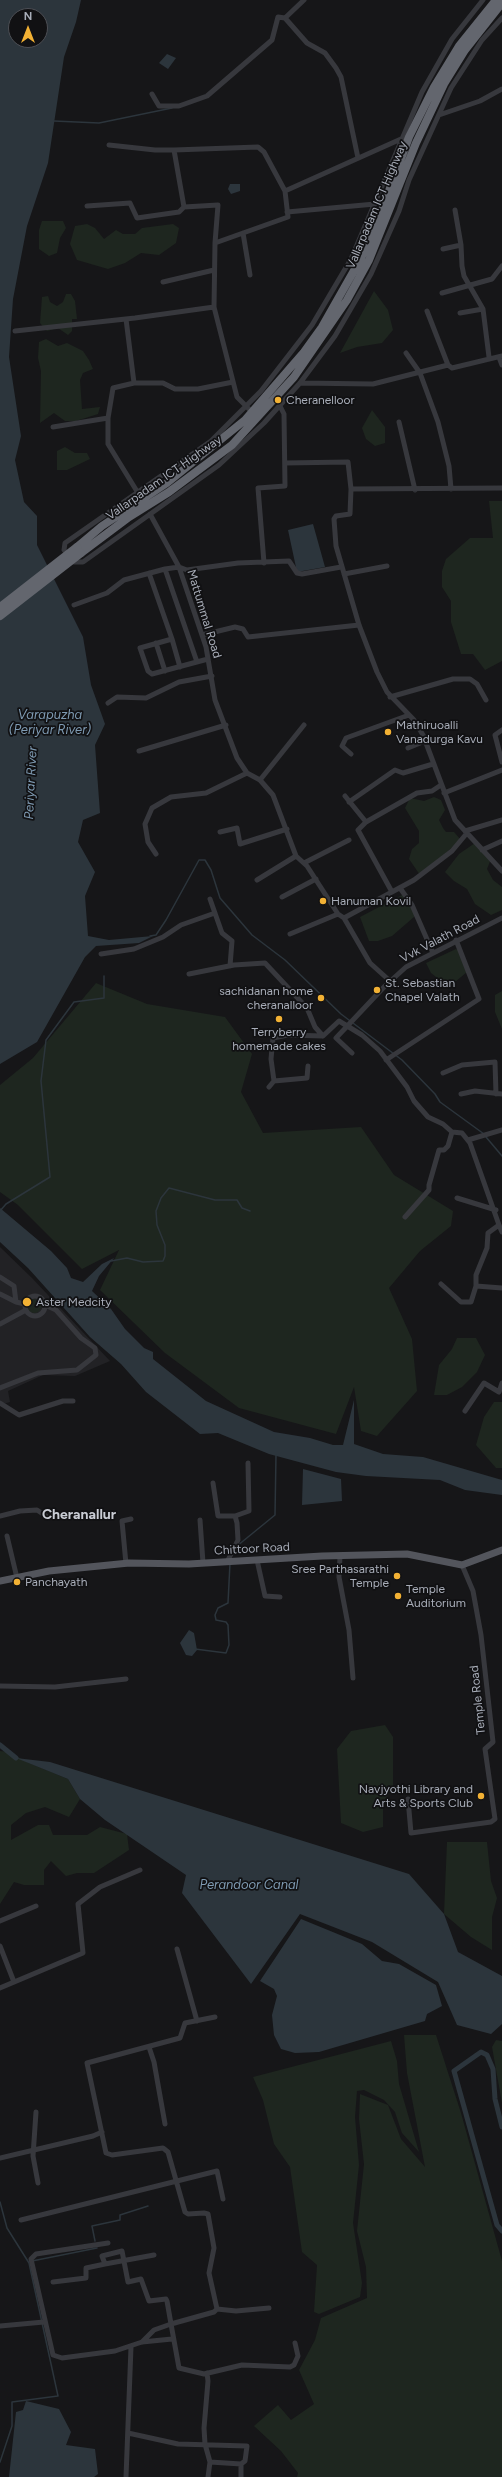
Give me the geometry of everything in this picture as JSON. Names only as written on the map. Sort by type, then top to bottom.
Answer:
[{"type":"highway","name":"Vallarpadam ICT Highway","points":[[399,175],[405,138],[415,125],[434,87],[459,46],[496,0]]},
{"type":"highway","name":"Vallarpadam ICT Highway","points":[[0,607],[79,550],[169,492],[232,445],[252,412],[294,377],[322,340],[365,267],[399,175],[444,84],[465,50],[502,4]]},
{"type":"highway","points":[[415,125],[423,128]]},
{"type":"highway","name":"Vallarpadam ICT Highway","points":[[0,616],[79,550]]},
{"type":"main road","points":[[462,1565],[502,1550]]},
{"type":"main road","name":"Chittoor Road","points":[[0,1579],[17,1578],[49,1571],[126,1564],[203,1563],[340,1556],[407,1554],[462,1565]]},
{"type":"street","points":[[285,18],[304,0]]},
{"type":"street","points":[[285,191],[405,138],[422,92],[441,57],[483,0]]},
{"type":"street","points":[[152,94],[159,106],[178,106],[207,96],[272,40],[278,17],[285,18],[307,43],[325,53],[341,77],[358,158]]},
{"type":"street","points":[[399,175],[399,211],[372,274],[345,321],[300,383],[264,423],[219,465],[82,563],[74,562],[64,550],[65,543],[252,412],[312,325],[342,276],[375,204],[399,175],[439,115],[451,88],[465,64],[502,18]]},
{"type":"street","points":[[439,115],[480,101],[502,89]]},
{"type":"street","points":[[109,145],[154,150],[258,147],[264,152],[285,191],[288,217],[215,243]]},
{"type":"street","points":[[174,150],[184,207]]},
{"type":"street","points":[[87,206],[130,203],[137,218],[179,212],[184,207],[218,205],[215,243],[214,307],[237,397],[264,423]]},
{"type":"street","points":[[287,212],[375,204]]},
{"type":"street","points":[[455,210],[461,245],[462,266],[470,286],[483,309],[490,358]]},
{"type":"street","points":[[243,233],[250,275]]},
{"type":"street","points":[[443,250],[461,245]]},
{"type":"street","points":[[442,293],[492,279],[502,266]]},
{"type":"street","points":[[163,282],[214,270]]},
{"type":"street","points":[[15,331],[126,319],[214,307]]},
{"type":"street","points":[[460,313],[483,309]]},
{"type":"street","points":[[427,311],[448,365],[452,368],[501,356],[502,365]]},
{"type":"street","points":[[126,319],[134,383]]},
{"type":"street","points":[[406,353],[420,373],[446,452],[452,478],[451,489]]},
{"type":"street","points":[[300,383],[373,384],[448,365]]},
{"type":"street","points":[[138,493],[108,444],[108,418],[113,388],[134,383],[164,383],[175,389],[190,389],[233,382]]},
{"type":"street","points":[[264,563],[258,488],[285,486],[284,414],[280,406]]},
{"type":"street","points":[[53,427],[108,418]]},
{"type":"street","points":[[400,422],[415,490]]},
{"type":"street","points":[[285,463],[348,462],[351,489],[350,514],[336,516],[334,519],[341,567],[377,672],[390,696],[409,715],[425,741],[455,820],[502,871]]},
{"type":"street","points":[[351,489],[415,490],[502,488]]},
{"type":"street","name":"Mattummal Road","points":[[150,514],[179,567],[202,635],[212,676],[215,700],[226,725],[237,758],[247,773],[260,780],[275,797],[296,856]]},
{"type":"street","points":[[74,606],[106,593],[124,580],[179,567],[187,570],[238,563],[288,562],[298,573],[302,574],[341,567]]},
{"type":"street","points":[[344,574],[387,566]]},
{"type":"street","points":[[166,569],[197,662]]},
{"type":"street","points":[[149,573],[180,667]]},
{"type":"street","points":[[202,635],[235,627],[243,629],[248,637],[360,625]]},
{"type":"street","points":[[172,639],[140,648],[148,671],[152,674],[208,660]]},
{"type":"street","points":[[156,643],[165,671]]},
{"type":"street","points":[[108,703],[117,697],[146,698],[178,682],[212,676]]},
{"type":"street","points":[[390,696],[453,679],[470,679],[478,684],[486,700]]},
{"type":"street","points":[[351,754],[342,746],[346,738],[409,715]]},
{"type":"street","points":[[260,780],[304,724]]},
{"type":"street","points":[[139,751],[226,725]]},
{"type":"street","points":[[502,730],[495,735],[502,762]]},
{"type":"street","points":[[408,748],[425,741]]},
{"type":"street","points":[[349,802],[395,770],[403,773],[433,764]]},
{"type":"street","points":[[444,793],[502,770]]},
{"type":"street","points":[[156,854],[148,842],[145,824],[152,808],[171,798],[206,793],[247,773]]},
{"type":"street","points":[[392,892],[358,830],[366,822],[417,793],[432,791],[441,785]]},
{"type":"street","points":[[345,796],[366,822]]},
{"type":"street","points":[[344,918],[400,888],[452,851],[466,832],[502,820]]},
{"type":"street","points":[[220,832],[237,828],[240,844],[287,829]]},
{"type":"street","points":[[304,863],[349,840]]},
{"type":"street","points":[[482,850],[502,841]]},
{"type":"street","points":[[257,880],[296,856],[304,863],[338,914],[344,918],[370,963],[390,981]]},
{"type":"street","points":[[282,897],[316,880]]},
{"type":"street","points":[[400,888],[412,905],[433,953]]},
{"type":"street","points":[[210,899],[222,933],[232,941],[230,966]]},
{"type":"street","points":[[101,954],[134,949],[163,937],[182,925],[215,913]]},
{"type":"street","points":[[290,934],[338,914]]},
{"type":"street","name":"Vvk Valath Road","points":[[352,1053],[336,1038],[406,966],[502,918]]},
{"type":"street","points":[[386,1060],[479,1000],[456,940]]},
{"type":"street","points":[[189,974],[230,966],[265,963],[271,967],[307,1008],[315,1027],[323,1036]]},
{"type":"street","points":[[274,1081],[271,1059],[272,1038],[288,1035],[323,1036],[339,1021],[349,1025],[380,1051],[407,1086],[414,1101],[428,1117],[443,1124],[452,1132],[462,1133],[468,1140],[482,1182],[496,1210],[502,1232]]},
{"type":"street","points":[[495,1062],[496,1094]]},
{"type":"street","points":[[443,1073],[462,1065],[502,1062]]},
{"type":"street","points":[[269,1087],[274,1081],[307,1078],[308,1066]]},
{"type":"street","points":[[461,1094],[475,1091],[502,1094]]},
{"type":"street","points":[[468,1140],[502,1130]]},
{"type":"street","points":[[405,1217],[430,1190],[429,1185],[439,1150],[444,1150],[448,1146],[452,1132]]},
{"type":"street","points":[[457,1198],[496,1210]]},
{"type":"street","points":[[441,1284],[461,1302],[471,1302],[476,1286],[476,1275],[487,1248],[488,1233],[499,1225]]},
{"type":"street","points":[[0,1277],[5,1278],[14,1286],[16,1302]]},
{"type":"street","points":[[476,1286],[502,1288]]},
{"type":"street","points":[[0,1294],[25,1307],[35,1315],[42,1312],[45,1305]]},
{"type":"street","points":[[0,1324],[25,1307],[27,1299],[34,1296],[42,1298],[45,1305],[56,1310],[81,1338],[95,1348],[96,1355],[77,1370],[38,1373],[0,1388]]},
{"type":"street","points":[[465,1412],[484,1383],[499,1392],[502,1383]]},
{"type":"street","points":[[0,1403],[19,1415],[63,1401],[73,1401]]},
{"type":"street","points":[[213,1483],[218,1516],[235,1516],[249,1511],[248,1463]]},
{"type":"street","points":[[0,1516],[20,1510],[37,1510],[46,1516]]},
{"type":"street","points":[[230,1561],[238,1540],[235,1516]]},
{"type":"street","points":[[126,1564],[122,1521],[131,1519]]},
{"type":"street","points":[[200,1520],[203,1563]]},
{"type":"street","points":[[7,1536],[17,1578]]},
{"type":"street","points":[[340,1556],[339,1577],[349,1630],[353,1678]]},
{"type":"street","points":[[257,1560],[265,1596],[280,1597]]},
{"type":"street","name":"Temple Road","points":[[408,1799],[411,1833],[491,1822],[495,1819],[485,1749],[493,1742],[481,1635],[473,1591],[462,1565]]},
{"type":"street","points":[[0,1686],[55,1687],[126,1678]]},
{"type":"street","points":[[0,1988],[83,1953],[78,1904],[100,1888],[140,1870]]},
{"type":"street","points":[[0,1921],[36,1906]]},
{"type":"street","points":[[0,1946],[14,1982]]},
{"type":"street","points":[[177,1949],[197,2021]]},
{"type":"street","points":[[214,2017],[185,2023],[180,2038],[87,2063],[108,2154],[166,2149],[185,2212],[188,2214],[208,2214],[214,2248],[210,2273],[217,2308]]},
{"type":"street","points":[[149,2047],[154,2062],[165,2124]]},
{"type":"street","points":[[36,2112],[35,2149],[33,2156],[38,2183]]},
{"type":"street","points":[[0,2158],[93,2136],[102,2132]]},
{"type":"street","points":[[21,2220],[217,2171],[223,2199]]},
{"type":"street","points":[[108,2243],[36,2254],[31,2259],[44,2322],[56,2357],[132,2347],[142,2342],[154,2330],[214,2312],[217,2308]]},
{"type":"street","points":[[105,2264],[102,2256],[119,2251],[122,2252],[128,2282],[141,2279],[149,2301],[166,2299],[172,2339],[179,2368],[207,2373],[256,2364],[290,2368],[294,2365],[298,2356],[295,2343]]},
{"type":"street","points":[[53,2282],[86,2278],[86,2268],[154,2255]]},
{"type":"street","points":[[217,2308],[236,2311],[269,2308]]},
{"type":"street","points":[[0,2326],[28,2322],[44,2322]]},
{"type":"street","points":[[142,2342],[172,2339]]},
{"type":"street","points":[[126,2477],[132,2347]]},
{"type":"street","points":[[207,2373],[208,2380],[204,2428],[205,2444],[210,2462],[208,2477]]},
{"type":"street","points":[[128,2433],[178,2444],[247,2446],[245,2461],[241,2464],[241,2477]]},
{"type":"street","points":[[210,2462],[241,2464]]},
{"type":"shaded area","points":[[42,221],[63,221],[66,228],[60,238],[57,253],[49,256],[39,249],[39,230]]},
{"type":"shaded area","points":[[87,224],[95,228],[104,239],[116,230],[123,234],[135,234],[142,228],[173,224],[179,228],[176,243],[159,255],[141,253],[125,263],[108,269],[77,260],[70,244],[75,226]]},
{"type":"shaded area","points":[[374,291],[388,310],[393,330],[382,343],[357,347],[340,353]]},
{"type":"shaded area","points":[[66,294],[71,294],[75,301],[77,319],[72,319],[72,331],[68,335],[58,328],[47,331],[40,323],[42,297],[48,296],[50,302],[57,306],[63,302]]},
{"type":"shaded area","points":[[46,339],[58,346],[67,343],[83,351],[93,369],[83,373],[80,380],[82,409],[100,407],[98,414],[76,421],[65,421],[54,413],[40,423],[41,371],[38,358],[39,342]]},
{"type":"shaded area","points":[[372,410],[385,427],[385,443],[375,446],[366,439],[362,428]]},
{"type":"shaded area","points":[[65,447],[75,453],[87,453],[90,459],[67,470],[57,470],[57,451]]},
{"type":"shaded area","points":[[489,501],[502,501],[502,661],[485,670],[473,654],[461,654],[451,622],[451,601],[442,587],[442,571],[446,559],[470,538],[493,538]]},
{"type":"shaded area","points":[[434,797],[441,800],[445,810],[439,820],[443,828],[446,832],[454,832],[461,840],[420,875],[409,859],[412,849],[419,843],[419,831],[405,808],[410,798],[424,801]]},
{"type":"shaded area","points":[[475,843],[491,859],[487,869],[493,880],[502,887],[502,910],[491,915],[475,904],[467,889],[454,881],[445,872],[459,854]]},
{"type":"shaded area","points":[[404,894],[408,905],[414,911],[414,917],[392,936],[378,941],[369,941],[360,917]]},
{"type":"shaded area","points":[[456,949],[460,951],[467,972],[449,987],[431,973],[426,963]]},
{"type":"shaded area","points":[[96,983],[147,1004],[225,1017],[252,1054],[241,1092],[263,1133],[361,1127],[394,1175],[453,1211],[451,1226],[420,1251],[389,1288],[412,1339],[417,1391],[377,1436],[361,1431],[354,1387],[336,1434],[239,1408],[165,1353],[100,1290],[119,1250],[82,1269],[18,1205],[0,1192],[0,1085],[33,1058]]},
{"type":"shaded area","points":[[502,991],[502,1029],[495,1012],[495,995]]},
{"type":"shaded area","name":"Aster Medcity","points":[[0,1247],[32,1278],[110,1361],[75,1376],[43,1375],[8,1391],[10,1402],[0,1405]]},
{"type":"shaded area","points":[[31,1299],[37,1299],[41,1303],[41,1309],[37,1313],[31,1313],[27,1309],[27,1303]]},
{"type":"shaded area","points":[[457,1338],[476,1338],[485,1355],[477,1372],[462,1387],[447,1395],[434,1395],[439,1365],[452,1349]]},
{"type":"shaded area","points":[[494,1402],[502,1402],[502,1468],[496,1468],[476,1445],[484,1417]]},
{"type":"shaded area","points":[[385,1725],[393,1737],[393,1787],[383,1803],[383,1827],[363,1832],[341,1823],[337,1749],[351,1731]]},
{"type":"shaded area","points":[[0,1751],[9,1752],[29,1763],[68,1779],[80,1799],[69,1817],[45,1807],[26,1813],[11,1825],[11,1840],[38,1825],[49,1825],[53,1835],[87,1835],[100,1827],[127,1834],[129,1850],[94,1873],[77,1873],[66,1876],[51,1861],[44,1870],[44,1885],[24,1885],[14,1882],[0,1904]]},
{"type":"shaded area","points":[[447,1842],[487,1842],[491,1881],[497,1898],[492,1917],[492,1950],[471,1937],[444,1914]]},
{"type":"shaded area","points":[[404,2035],[436,2035],[461,2113],[502,2261],[502,2477],[297,2477],[298,2473],[281,2451],[254,2426],[278,2405],[291,2420],[314,2404],[299,2370],[315,2340],[321,2318],[367,2298],[366,2267],[357,2231],[364,2164],[359,2119],[360,2094],[388,2105],[401,2139],[425,2167],[407,2073]]},
{"type":"shaded area","points":[[496,2040],[502,2041],[502,2103],[492,2047]]},
{"type":"shaded area","points":[[391,2041],[397,2061],[399,2084],[419,2152],[402,2133],[395,2112],[384,2100],[364,2090],[357,2091],[355,2117],[359,2165],[353,2223],[362,2283],[360,2297],[319,2314],[314,2312],[317,2265],[302,2252],[290,2167],[274,2144],[263,2100],[253,2077]]},
{"type":"water","name":"Varapuzha (Periyar River)","points":[[0,0],[81,0],[76,22],[64,57],[48,163],[27,226],[13,299],[9,357],[21,436],[15,460],[24,502],[37,516],[37,545],[83,637],[91,685],[105,724],[95,745],[100,813],[83,820],[78,842],[95,872],[85,896],[88,936],[109,940],[153,936],[139,943],[96,946],[85,957],[37,1042],[0,1064]]},
{"type":"water","points":[[167,54],[176,58],[168,69],[159,63]]},
{"type":"water","points":[[230,184],[240,184],[240,191],[231,194],[228,189]]},
{"type":"water","points":[[313,524],[325,567],[297,572],[288,530]]},
{"type":"water","points":[[0,1208],[51,1251],[67,1268],[71,1278],[83,1282],[102,1264],[114,1258],[99,1276],[92,1291],[111,1309],[125,1329],[144,1348],[153,1352],[153,1359],[206,1401],[274,1432],[310,1438],[333,1445],[343,1445],[354,1400],[354,1444],[383,1454],[423,1457],[502,1480],[502,1495],[465,1490],[440,1480],[366,1476],[336,1472],[269,1454],[218,1433],[200,1434],[146,1392],[121,1364],[90,1337],[28,1268],[0,1242]]},
{"type":"water","points":[[303,1469],[341,1479],[342,1501],[302,1505]]},
{"type":"water","points":[[189,1630],[194,1633],[197,1650],[192,1656],[186,1655],[180,1643]]},
{"type":"water","name":"Perandoor Canal","points":[[16,1758],[50,1762],[409,1874],[444,1914],[458,1952],[502,1976],[502,2024],[491,2034],[457,2025],[438,1982],[372,1942],[300,1914],[251,1984],[182,1893],[186,1875],[105,1820],[80,1799],[68,1779]]},
{"type":"water","points":[[301,1919],[362,1944],[382,1961],[399,1964],[436,1985],[442,2006],[427,2014],[425,2021],[319,2052],[295,2053],[281,2049],[274,2035],[272,2015],[277,1996],[274,1989],[260,1981]]},
{"type":"water","points":[[26,2401],[59,2409],[71,2432],[66,2445],[95,2449],[98,2474],[94,2477],[9,2477],[16,2412],[23,2410]]},
{"type":"waterway","points":[[54,121],[99,123],[172,108]]},
{"type":"waterway","points":[[150,936],[156,935],[166,920],[199,860],[205,860],[211,870],[220,898],[252,935],[285,960],[341,1014],[402,1060],[435,1094],[440,1102],[484,1134]]},
{"type":"waterway","points":[[0,1211],[6,1204],[50,1177],[41,1081],[46,1040],[74,1002],[104,998],[104,976]]},
{"type":"waterway","points":[[486,1137],[502,1156]]},
{"type":"waterway","points":[[111,1261],[127,1258],[143,1262],[163,1261],[165,1256],[165,1245],[157,1225],[156,1211],[161,1198],[169,1188],[215,1200],[237,1200],[242,1208],[250,1211]]},
{"type":"waterway","points":[[237,1546],[275,1515],[276,1455]]},
{"type":"waterway","points":[[195,1649],[226,1653],[229,1645],[228,1625],[226,1622],[216,1620],[215,1615],[218,1608],[228,1603],[230,1563]]},
{"type":"waterway","points":[[0,1745],[16,1758]]},
{"type":"waterway","points":[[502,2127],[495,2099],[493,2069],[487,2055],[481,2052],[454,2071],[497,2225],[502,2231]]},
{"type":"waterway","points":[[0,2202],[7,2228],[29,2263],[58,2396],[12,2402],[12,2426],[0,2462]]},
{"type":"waterway","points":[[95,2241],[92,2226],[120,2220],[120,2215],[148,2206]]},
{"type":"waterway","points":[[32,2261],[97,2248]]},
{"type":"place","name":"Cheranelloor","points":[[278,400]]},
{"type":"place","name":"Mathiruoalli Vanadurga Kavu","points":[[388,732]]},
{"type":"place","name":"Hanuman Kovil","points":[[323,901]]},
{"type":"place","name":"St. Sebastian Chapel Valath","points":[[377,990]]},
{"type":"place","name":"sachidanan home cheranalloor","points":[[321,998]]},
{"type":"place","name":"Terryberry homemade cakes","points":[[279,1019]]},
{"type":"place","name":"Aster Medcity","points":[[27,1302]]},
{"type":"place","name":"Sree Parthasarathi Temple","points":[[397,1576]]},
{"type":"place","name":"Panchayath","points":[[17,1582]]},
{"type":"place","name":"Temple Auditorium","points":[[398,1596]]},
{"type":"place","name":"Navjyothi Library and Arts & Sports Club","points":[[481,1796]]},
{"type":"district","name":"Cheranallur","points":[[79,1515]]},
{"type":"water label","name":"Periyar River","points":[[31,783]]}]
